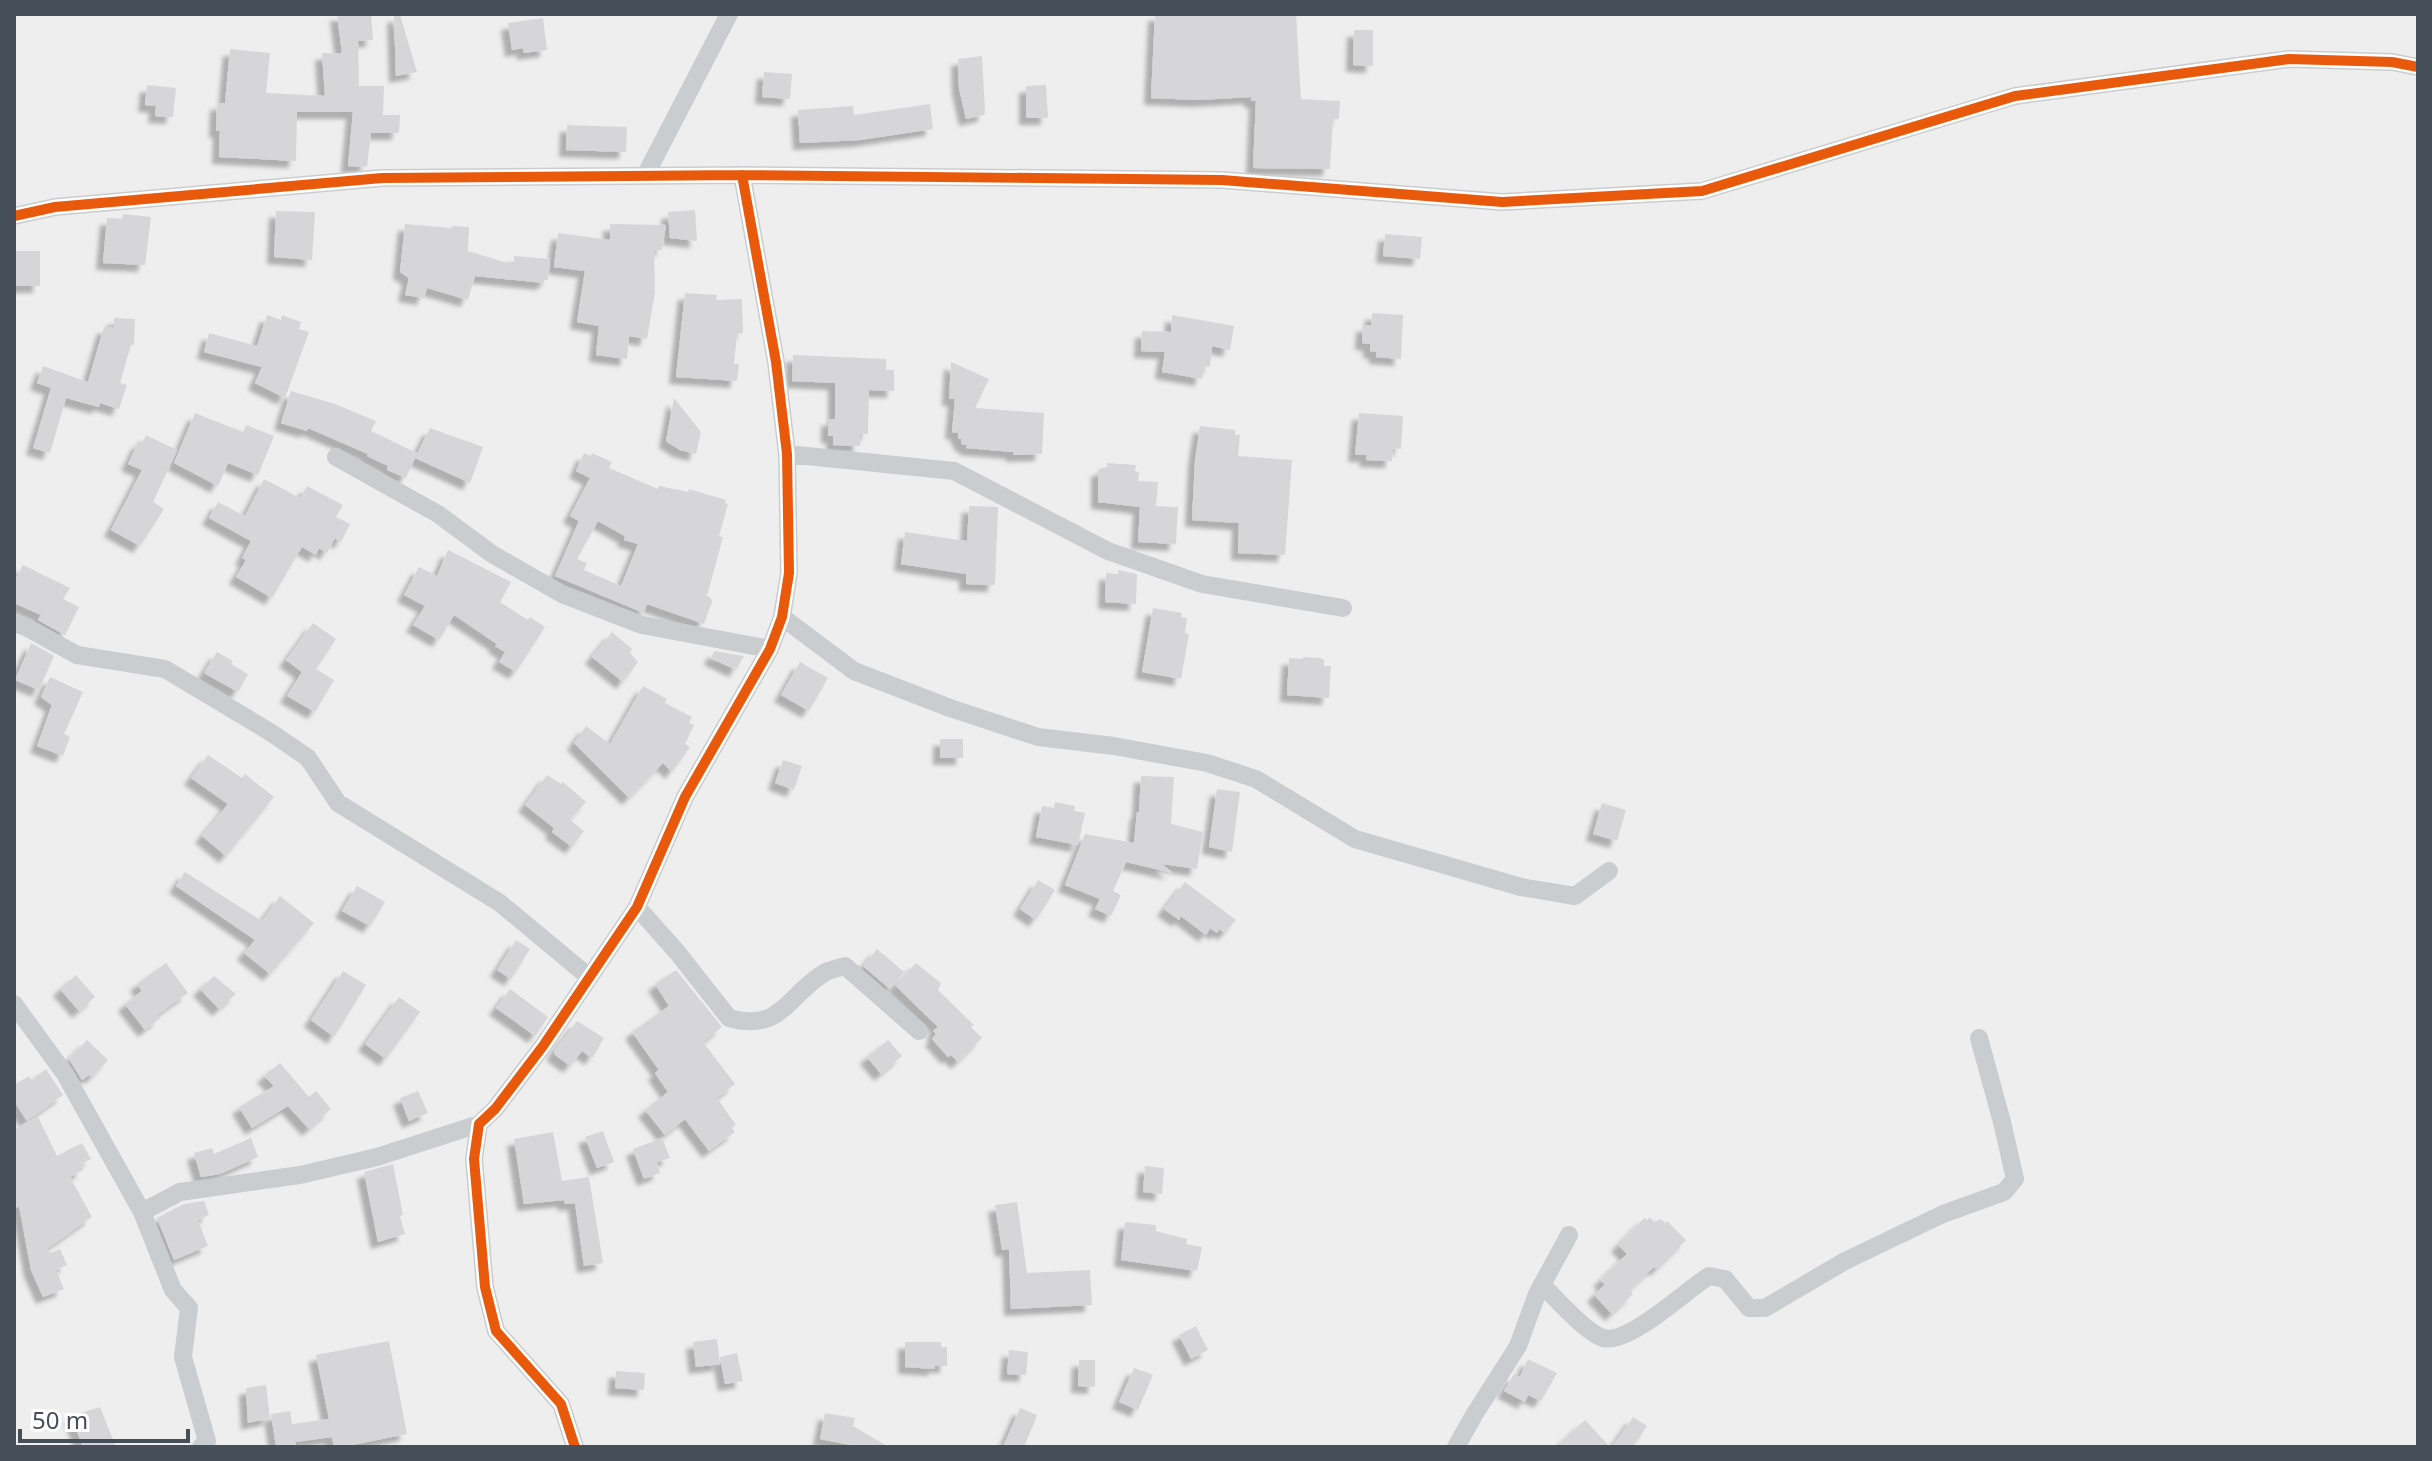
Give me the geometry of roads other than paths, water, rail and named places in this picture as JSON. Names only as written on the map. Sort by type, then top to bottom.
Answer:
[{"type":"street","points":[[645,176],[729,14]]},
{"type":"street","points":[[14,216],[55,207],[382,178],[742,175],[1222,180],[1502,202],[1687,192],[1736,182],[2015,96],[2289,59],[2392,62],[2418,67]]},
{"type":"street","points":[[142,1212],[180,1192],[300,1175],[377,1157],[479,1124],[495,1109],[543,1046],[637,907],[685,797],[770,649],[782,617],[789,573],[787,454],[776,362],[742,175]]},
{"type":"street","points":[[787,454],[954,471],[1108,551],[1202,584],[1343,608]]},
{"type":"street","points":[[336,457],[438,514],[492,554],[562,594],[642,625],[770,649]]},
{"type":"street","points":[[782,617],[854,671],[881,682],[1038,737],[1114,746],[1207,763],[1232,771],[1256,779],[1355,839],[1521,887],[1575,896],[1609,871]]},
{"type":"street","points":[[14,623],[77,655],[165,669],[270,732],[308,758],[338,803],[500,903],[589,977]]},
{"type":"street","points":[[637,907],[729,1018],[741,1022],[774,1018],[826,972],[845,966],[919,1031]]},
{"type":"street","points":[[14,1004],[65,1074],[142,1212],[173,1290],[189,1308],[183,1357],[207,1441],[201,1447]]},
{"type":"street","points":[[1542,1285],[1590,1329],[1603,1337],[1618,1338],[1640,1326],[1709,1276],[1725,1279],[1749,1308],[1765,1308],[1845,1261],[1943,1214],[2004,1192],[2015,1179],[1979,1038]]},
{"type":"street","points":[[479,1124],[474,1159],[485,1287],[496,1331],[561,1404],[575,1447]]},
{"type":"street","points":[[1456,1447],[1518,1346],[1542,1285],[1569,1235]]}]
